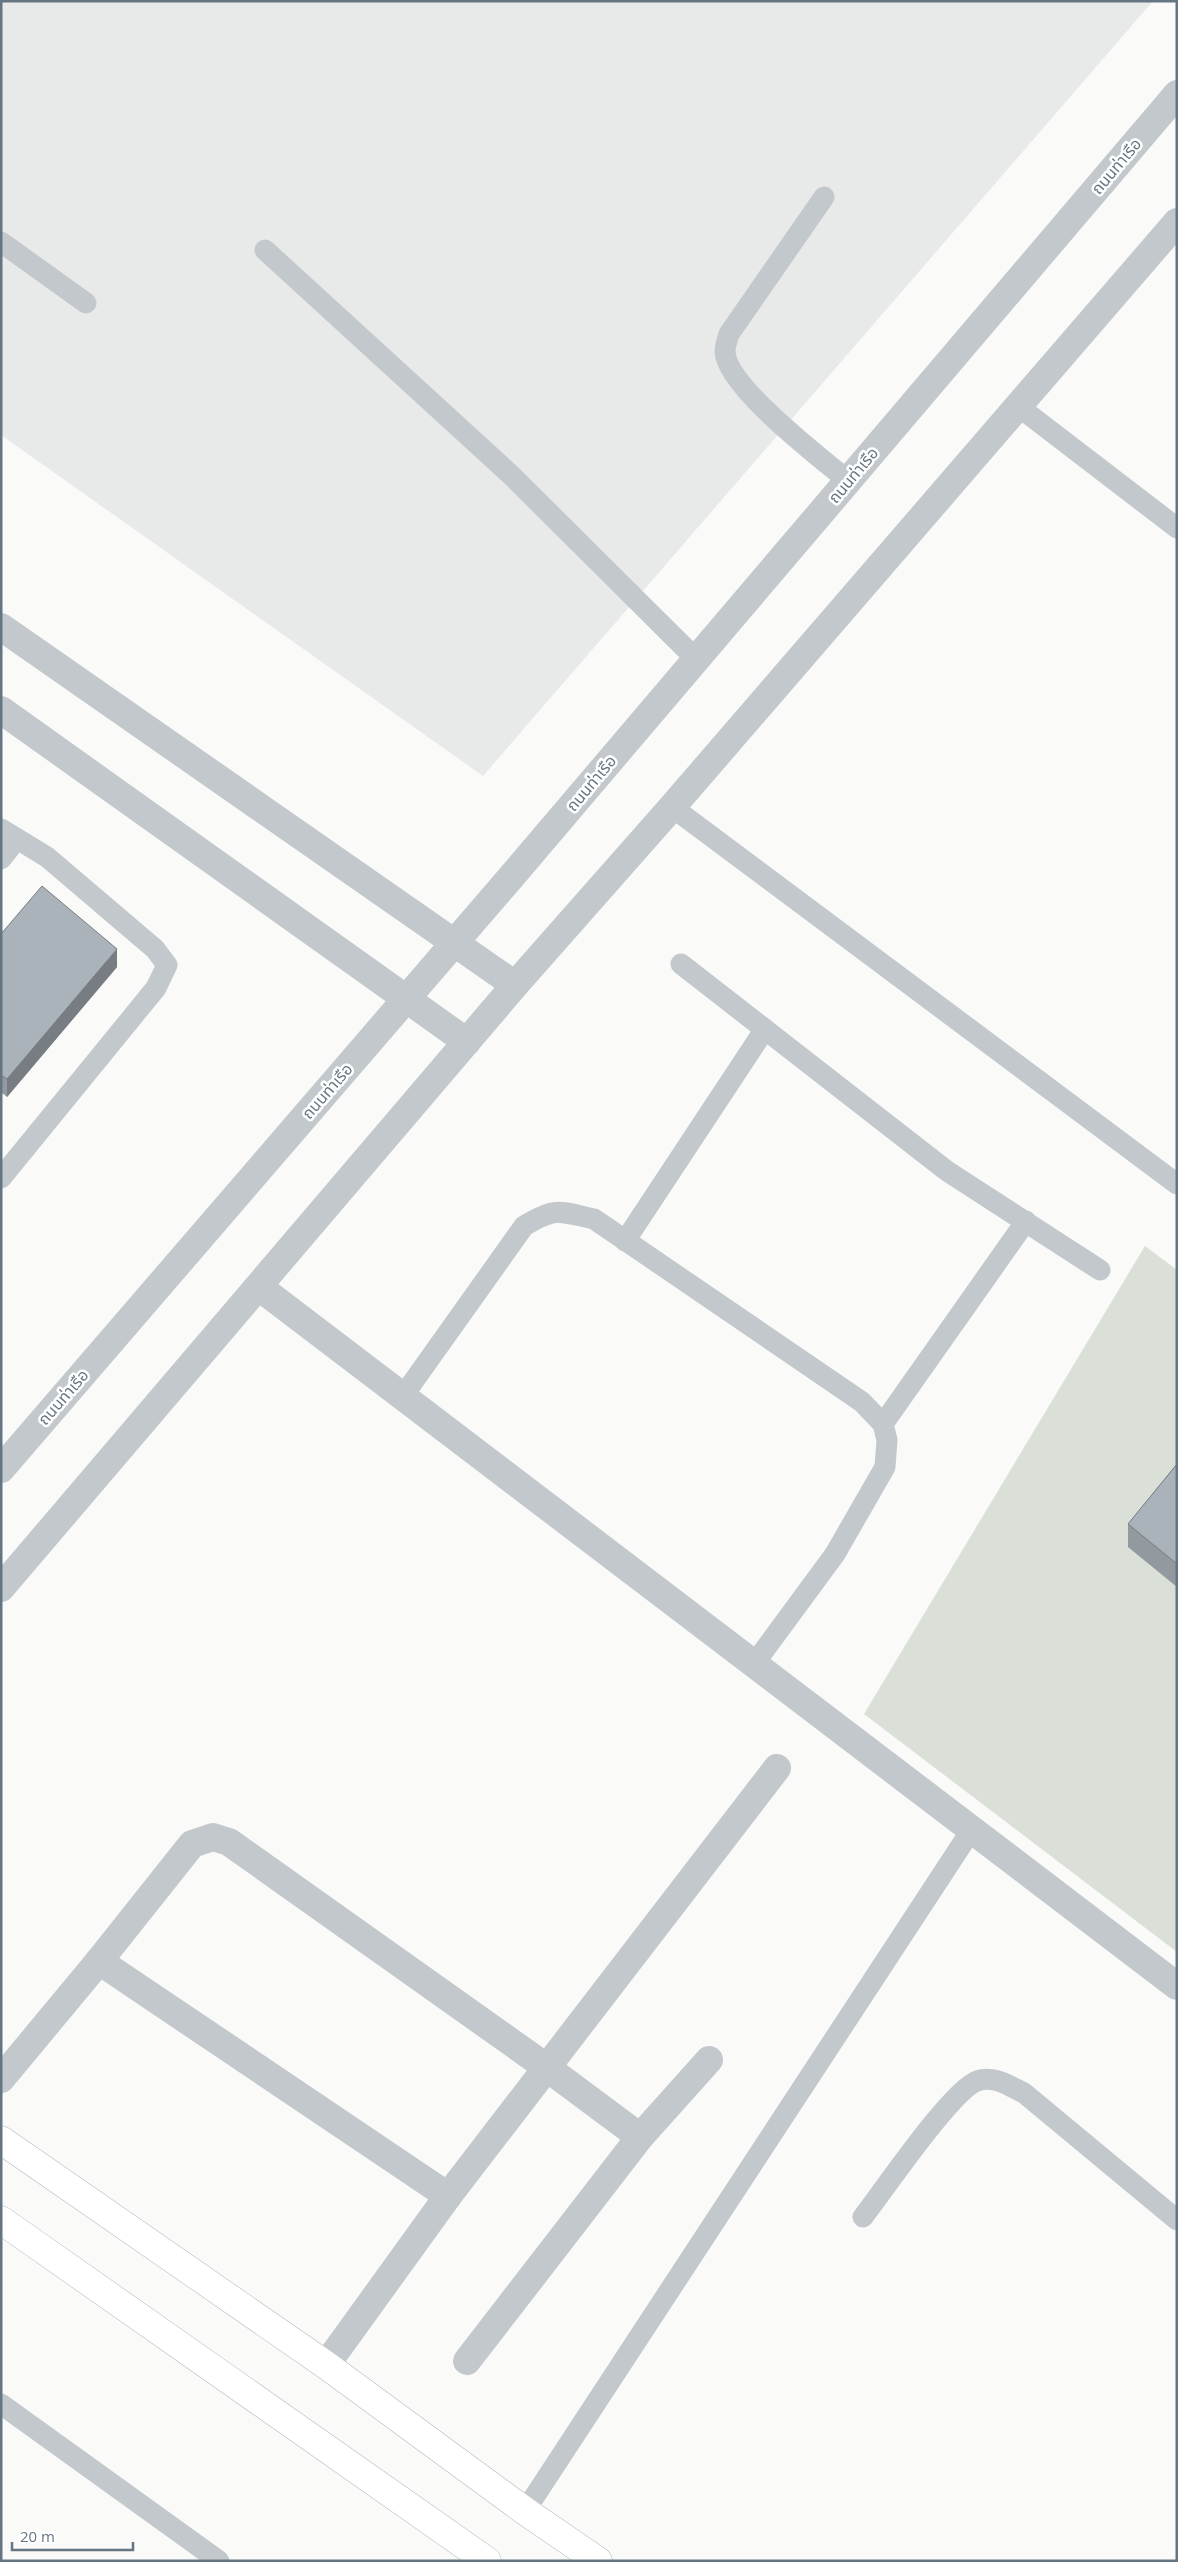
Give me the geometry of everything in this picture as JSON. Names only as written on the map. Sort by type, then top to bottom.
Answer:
[{"type":"main road","points":[[1,2140],[326,2365],[525,2511],[598,2561]]},
{"type":"main road","points":[[1,2220],[486,2561]]},
{"type":"street","name":"ถนนท่าเรือ","points":[[1,1469],[407,999],[1177,94]]},
{"type":"street","points":[[1,1588],[260,1287],[515,985],[1177,222]]},
{"type":"street","points":[[1,627],[515,985]]},
{"type":"street","points":[[1,710],[467,1042]]},
{"type":"street","points":[[260,1287],[1177,1986]]},
{"type":"street","points":[[326,2365],[448,2196],[777,1768]]},
{"type":"street","points":[[1,2079],[99,1961],[192,1844],[209,1837],[220,1838],[242,1850],[546,2067],[640,2137]]},
{"type":"street","points":[[99,1961],[448,2196]]},
{"type":"street","points":[[467,2362],[640,2137],[709,2060]]},
{"type":"lane","points":[[824,197],[729,334],[725,354],[734,374],[756,402],[848,481]]},
{"type":"lane","points":[[1,242],[86,302]]},
{"type":"lane","points":[[265,250],[511,475],[696,659]]},
{"type":"lane","points":[[1018,406],[1177,528]]},
{"type":"lane","points":[[672,806],[1177,1184]]},
{"type":"lane","points":[[1,859],[9,834],[47,858],[155,949],[167,965],[156,988],[1,1178]]},
{"type":"lane","points":[[681,964],[947,1171],[1100,1270]]},
{"type":"lane","points":[[625,1240],[765,1028]]},
{"type":"lane","points":[[403,1396],[524,1226],[546,1213],[562,1212],[594,1219],[862,1402],[883,1424],[887,1440],[885,1467],[835,1554],[754,1664]]},
{"type":"lane","points":[[883,1424],[1026,1221]]},
{"type":"lane","points":[[525,2511],[972,1829]]},
{"type":"lane","points":[[863,2217],[953,2099],[977,2081],[995,2079],[1024,2094],[1177,2220]]},
{"type":"lane","points":[[1,2404],[219,2561]]},
{"type":"shaded area","points":[[1,1],[1153,1],[483,776],[1,435]]},
{"type":"shaded area","points":[[1145,1246],[1177,1270],[1177,1952],[864,1714]]},
{"type":"building","points":[[42,886],[117,949],[7,1079],[1,1075],[1,934]]},
{"type":"building","points":[[1177,1464],[1177,1564],[1128,1524]]}]
